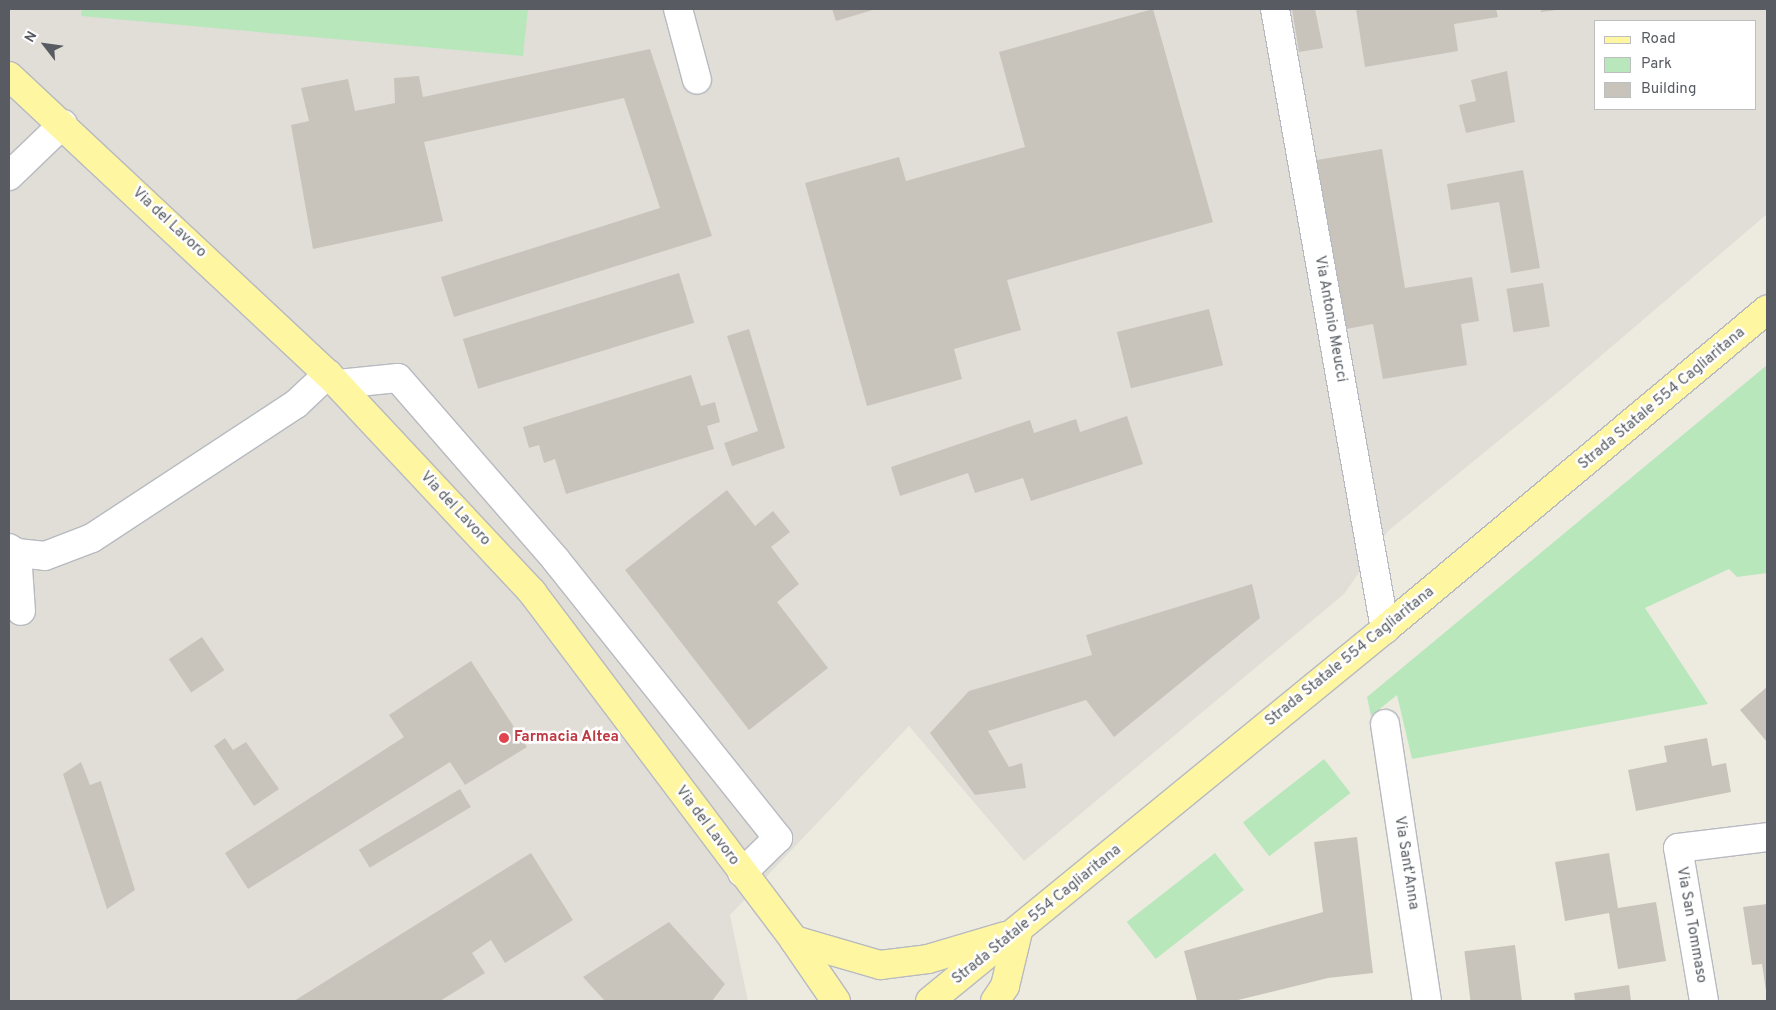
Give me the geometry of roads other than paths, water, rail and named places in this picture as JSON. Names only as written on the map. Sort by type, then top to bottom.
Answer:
[{"type":"main road","name":"Via del Lavoro","points":[[9,76],[63,124],[334,379],[532,592],[794,940],[836,1001]]},
{"type":"main road","name":"Strada Statale 554 Cagliaritana","points":[[930,1001],[1018,932],[1767,310]]},
{"type":"main road","points":[[794,940],[880,965],[928,959],[1018,932]]},
{"type":"main road","points":[[995,1001],[1005,986],[1018,932]]},
{"type":"main road","points":[[794,940],[814,1001]]},
{"type":"street","points":[[678,9],[697,80]]},
{"type":"street","name":"Via Antonio Meucci","points":[[1275,9],[1385,629]]},
{"type":"street","points":[[9,176],[63,124]]},
{"type":"street","points":[[21,611],[13,550],[45,556],[92,538],[334,379],[398,378],[556,560],[778,838],[742,873]]},
{"type":"street","name":"Via Sant'Anna","points":[[1385,724],[1427,1001]]},
{"type":"street","name":"Via San Tommaso","points":[[1704,1001],[1678,848],[1767,837]]},
{"type":"place","name":"Farmacia Altea","points":[[504,738]]}]
